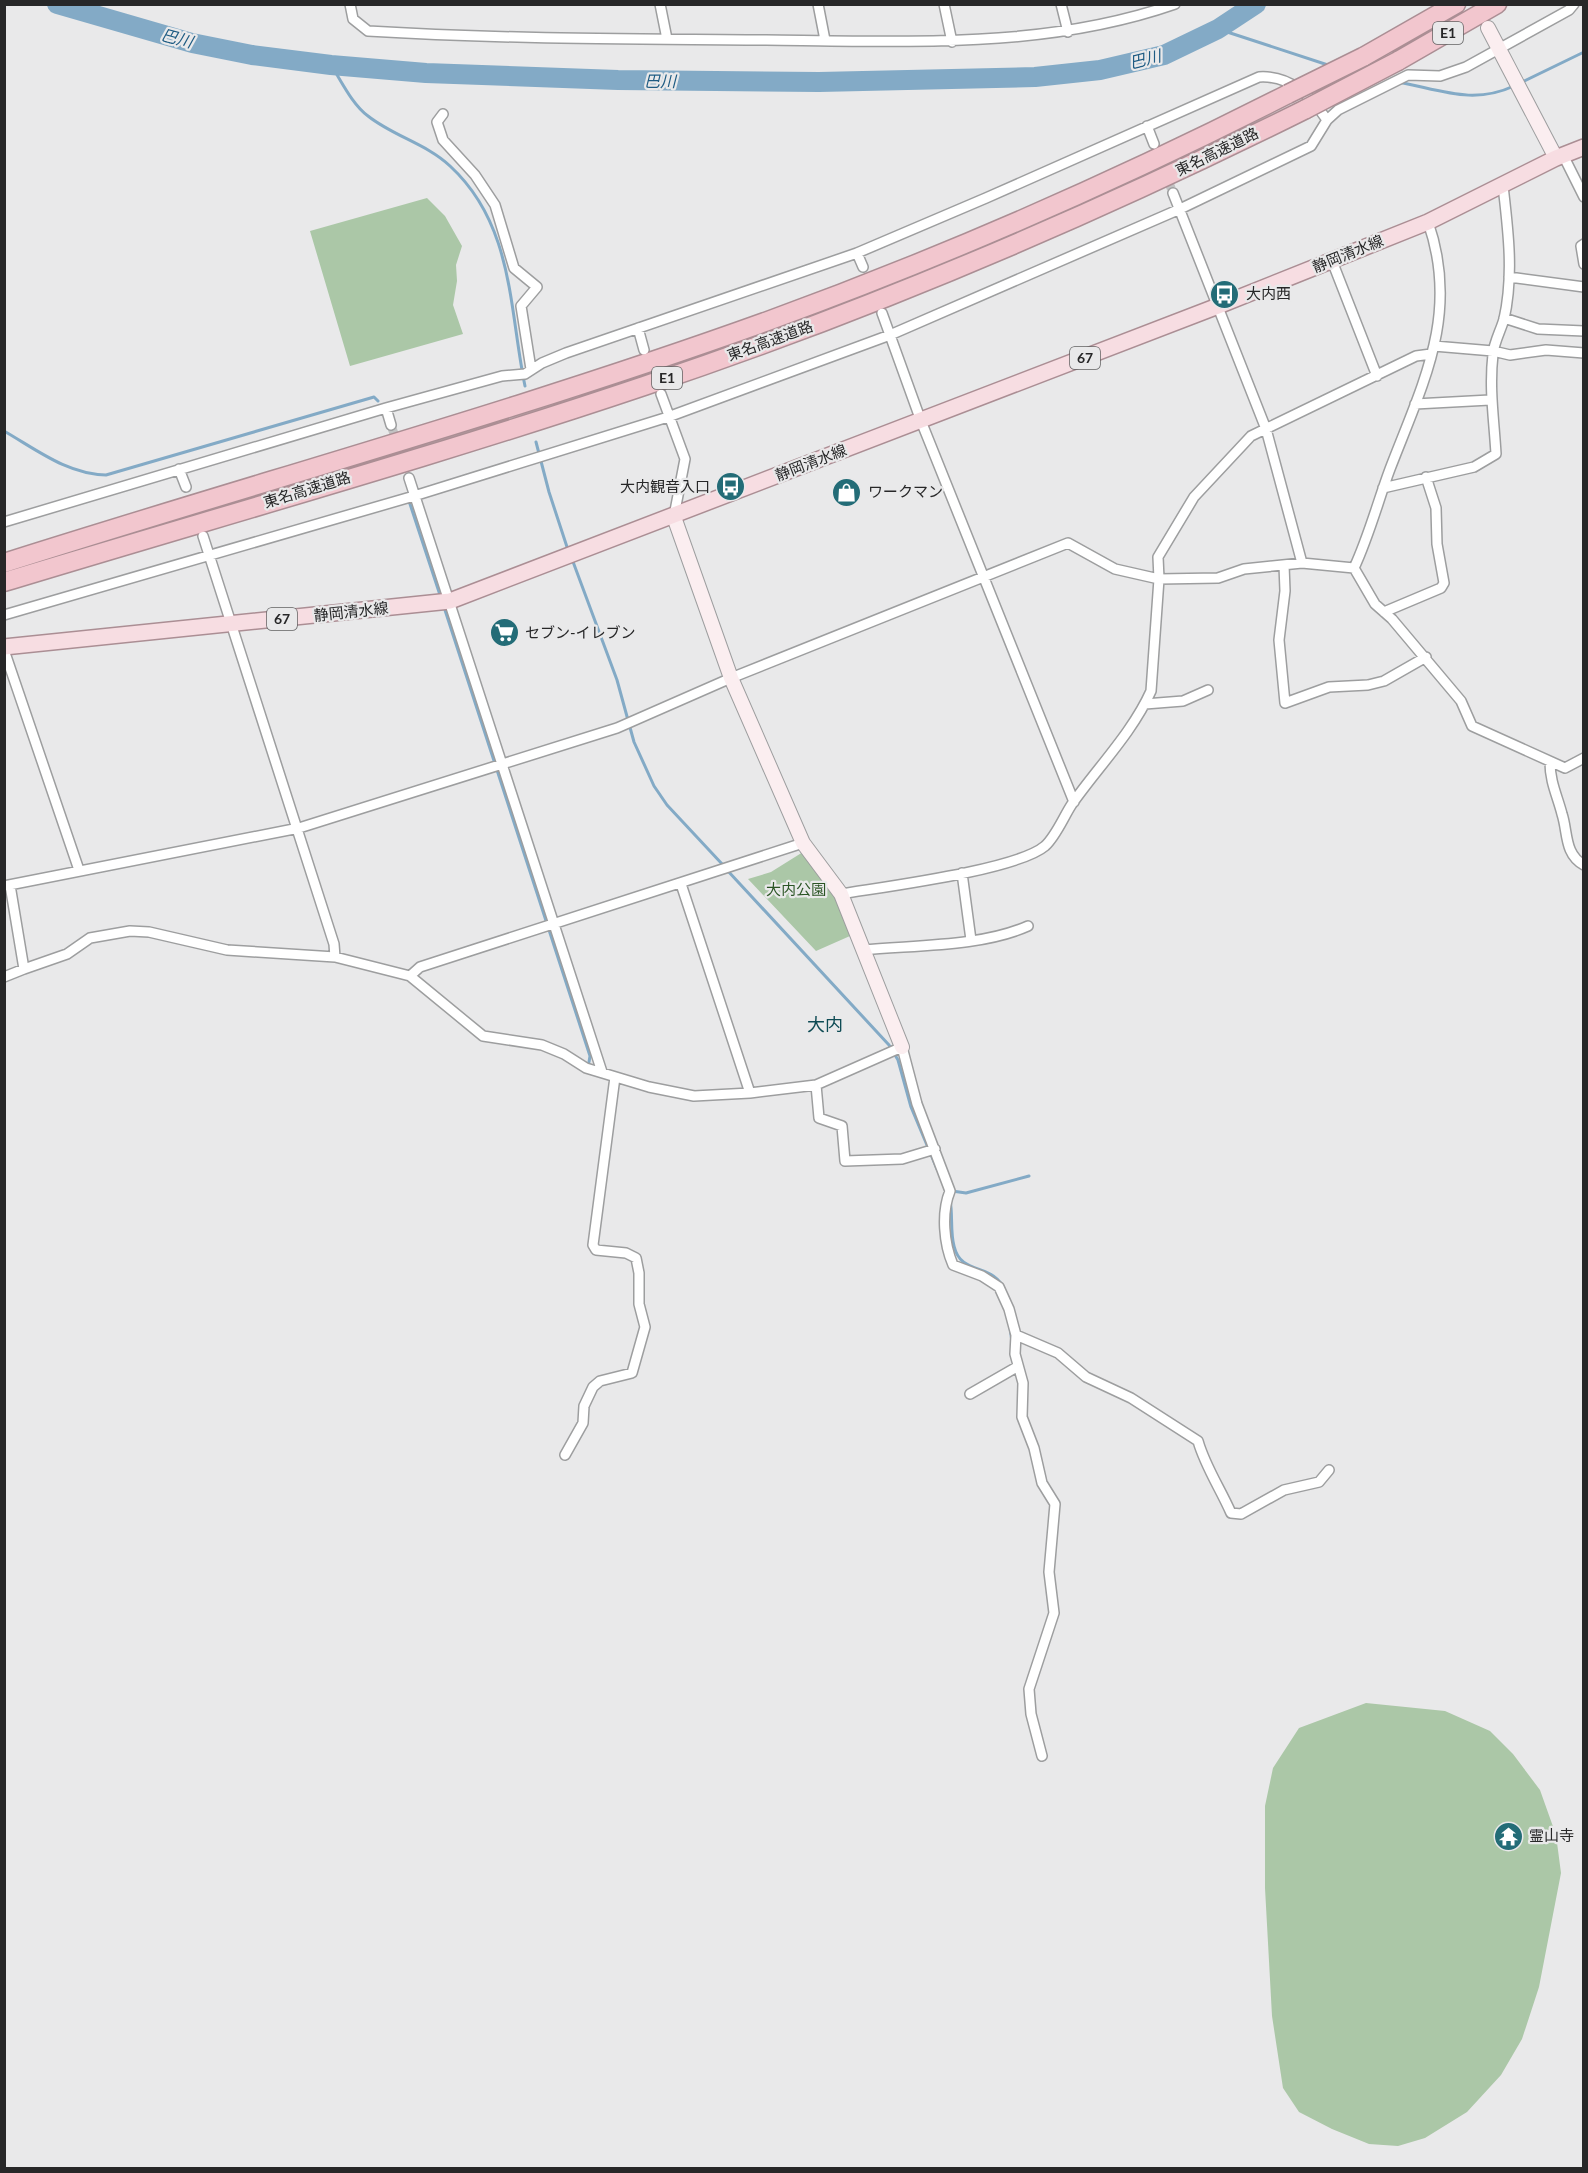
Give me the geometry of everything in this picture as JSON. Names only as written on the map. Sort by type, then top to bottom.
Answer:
[{"type":"highway","name":"東名高速道路","points":[[4,563],[508,408],[767,321],[1017,222],[1117,178],[1363,57],[1456,4]]},
{"type":"highway","name":"東名高速道路","points":[[4,582],[643,387],[774,340],[1025,241],[1306,109],[1403,68],[1497,4]]},
{"type":"main road","name":"静岡清水線","points":[[4,648],[450,601],[674,517],[1332,261],[1428,222],[1560,156],[1584,147]]},
{"type":"street","points":[[350,4],[353,19],[368,31],[545,39],[952,42],[1068,32],[1175,4]]},
{"type":"street","points":[[660,4],[667,39]]},
{"type":"street","points":[[818,4],[825,40]]},
{"type":"street","points":[[944,4],[952,42]]},
{"type":"street","points":[[1061,4],[1068,32]]},
{"type":"street","points":[[4,615],[414,496],[668,417],[890,335],[1180,209],[1311,146],[1322,132],[1327,120],[1338,110],[1380,88],[1403,68],[1449,74],[1569,10],[1574,4]]},
{"type":"street","points":[[1488,28],[1584,197]]},
{"type":"street","points":[[4,522],[386,408],[528,372],[566,353],[857,253],[1259,76],[1270,76],[1292,84],[1319,108],[1327,120]]},
{"type":"street","points":[[443,114],[437,122],[443,140],[475,175],[495,205],[514,268],[537,287],[521,306],[528,372]]},
{"type":"street","points":[[1147,126],[1154,144]]},
{"type":"street","points":[[1383,488],[1474,467],[1496,454],[1494,415],[1490,400],[1493,351],[1504,318],[1509,277],[1509,238],[1503,186]]},
{"type":"street","points":[[1173,193],[1266,429],[1302,563]]},
{"type":"street","points":[[1354,568],[1433,350],[1442,295],[1440,262],[1428,222]]},
{"type":"street","points":[[1584,244],[1581,246],[1584,264]]},
{"type":"street","points":[[857,253],[863,267]]},
{"type":"street","points":[[1332,261],[1377,376]]},
{"type":"street","points":[[1509,277],[1584,287]]},
{"type":"street","points":[[882,313],[921,421],[1074,802]]},
{"type":"street","points":[[1504,318],[1538,329],[1584,331]]},
{"type":"street","points":[[638,328],[644,350]]},
{"type":"street","points":[[841,894],[962,873],[1019,859],[1045,846],[1145,704],[1153,679],[1159,579],[1158,557],[1183,512],[1251,436],[1416,356],[1433,350],[1493,351],[1510,355],[1546,350],[1584,353]]},
{"type":"street","points":[[661,394],[685,459],[674,517],[731,678],[803,843],[841,894],[902,1047],[917,1104],[950,1191],[946,1201],[945,1234],[953,1265],[982,1276],[999,1287],[1016,1335],[1015,1354],[1023,1383],[1022,1417],[1034,1448],[1042,1483],[1055,1504],[1049,1572],[1054,1613],[1029,1689],[1031,1714],[1042,1756]]},
{"type":"street","points":[[1415,404],[1490,400]]},
{"type":"street","points":[[386,408],[391,425]]},
{"type":"street","points":[[179,469],[186,487]]},
{"type":"street","points":[[1384,612],[1441,588],[1444,583],[1437,544],[1436,508],[1426,477]]},
{"type":"street","points":[[409,478],[602,1072]]},
{"type":"street","points":[[203,536],[299,828],[334,944],[335,957]]},
{"type":"street","points":[[24,969],[7,885],[299,828],[617,728],[731,678],[1068,543],[1115,569],[1159,579],[1218,578],[1244,569],[1302,563],[1354,568]]},
{"type":"street","points":[[1284,565],[1285,591],[1279,640],[1285,703],[1329,687],[1368,685],[1384,681],[1426,657]]},
{"type":"street","points":[[1354,568],[1375,604],[1426,657],[1461,701],[1472,726],[1565,768],[1584,758]]},
{"type":"street","points":[[4,648],[79,870]]},
{"type":"street","points":[[1145,704],[1183,701],[1208,690]]},
{"type":"street","points":[[1550,762],[1550,780],[1563,815],[1568,845],[1572,856],[1584,866]]},
{"type":"street","points":[[410,976],[420,967],[803,843]]},
{"type":"street","points":[[962,873],[971,940]]},
{"type":"street","points":[[681,884],[750,1093]]},
{"type":"street","points":[[863,950],[971,940],[1013,933],[1028,926]]},
{"type":"street","points":[[4,977],[67,954],[90,938],[130,932],[149,932],[227,950],[335,957],[410,976],[483,1036],[542,1045],[564,1054],[586,1068],[694,1096],[750,1093],[816,1085],[902,1047]]},
{"type":"street","points":[[565,1455],[583,1423],[584,1406],[593,1387],[600,1381],[632,1372],[645,1327],[639,1304],[636,1258],[626,1253],[596,1250],[593,1245],[615,1077]]},
{"type":"street","points":[[816,1085],[819,1118],[842,1126],[844,1161],[902,1159],[935,1149]]},
{"type":"street","points":[[1016,1335],[1058,1353],[1086,1377],[1131,1398],[1198,1440],[1203,1461],[1216,1477],[1231,1513],[1241,1514],[1284,1490],[1319,1482],[1329,1470]]},
{"type":"street","points":[[969,1394],[1017,1367]]},
{"type":"green space","points":[[427,198],[445,216],[462,246],[456,265],[457,281],[453,305],[463,334],[350,366],[310,231]]},
{"type":"green space","name":"大内公園","points":[[803,852],[836,896],[850,936],[816,951],[748,879],[771,872]]},
{"type":"green space","points":[[1366,1703],[1445,1711],[1490,1731],[1513,1754],[1540,1790],[1556,1835],[1561,1873],[1539,1987],[1522,2039],[1501,2075],[1467,2112],[1425,2138],[1398,2146],[1369,2144],[1299,2112],[1283,2088],[1272,2016],[1265,1888],[1265,1806],[1273,1768],[1299,1728]]},
{"type":"waterway","name":"巴川","points":[[57,4],[192,43],[252,55],[331,65],[426,73],[618,80],[819,82],[1035,77],[1100,70],[1164,55],[1218,29],[1256,4]]},
{"type":"waterway","points":[[1218,29],[1331,66]]},
{"type":"waterway","points":[[1520,83],[1584,52]]},
{"type":"waterway","points":[[331,65],[362,111],[388,129],[441,158],[471,189],[498,241],[506,269],[525,386]]},
{"type":"waterway","points":[[1398,82],[1443,92],[1471,95],[1485,95],[1514,86]]},
{"type":"waterway","points":[[4,431],[65,466],[92,474],[106,475],[374,397],[378,401]]},
{"type":"waterway","points":[[536,442],[568,550]]},
{"type":"waterway","points":[[409,501],[441,598]]},
{"type":"waterway","points":[[572,559],[617,680],[634,742],[654,786],[667,805],[723,865]]},
{"type":"waterway","points":[[444,607],[590,1056],[589,1062]]},
{"type":"waterway","points":[[727,870],[889,1045],[898,1060],[911,1107],[937,1169]]},
{"type":"waterway","points":[[952,1191],[966,1193],[1029,1176]]},
{"type":"waterway","points":[[950,1200],[953,1240],[957,1255],[962,1261],[990,1274],[1002,1285]]},
{"type":"waterway","points":[[1010,1327],[1012,1342]]},
{"type":"tunnel","points":[[1158,155],[1173,193]]},
{"type":"tunnel","points":[[391,425],[409,478]]},
{"type":"place","name":"大内西","points":[[1225,294]]},
{"type":"place","name":"大内観音入口","points":[[731,487]]},
{"type":"place","name":"ワークマン","points":[[847,492]]},
{"type":"place","name":"セブン-イレブン","points":[[504,633]]},
{"type":"place","name":"霊山寺","points":[[1508,1836]]},
{"type":"district","name":"大内","points":[[825,1025]]}]
